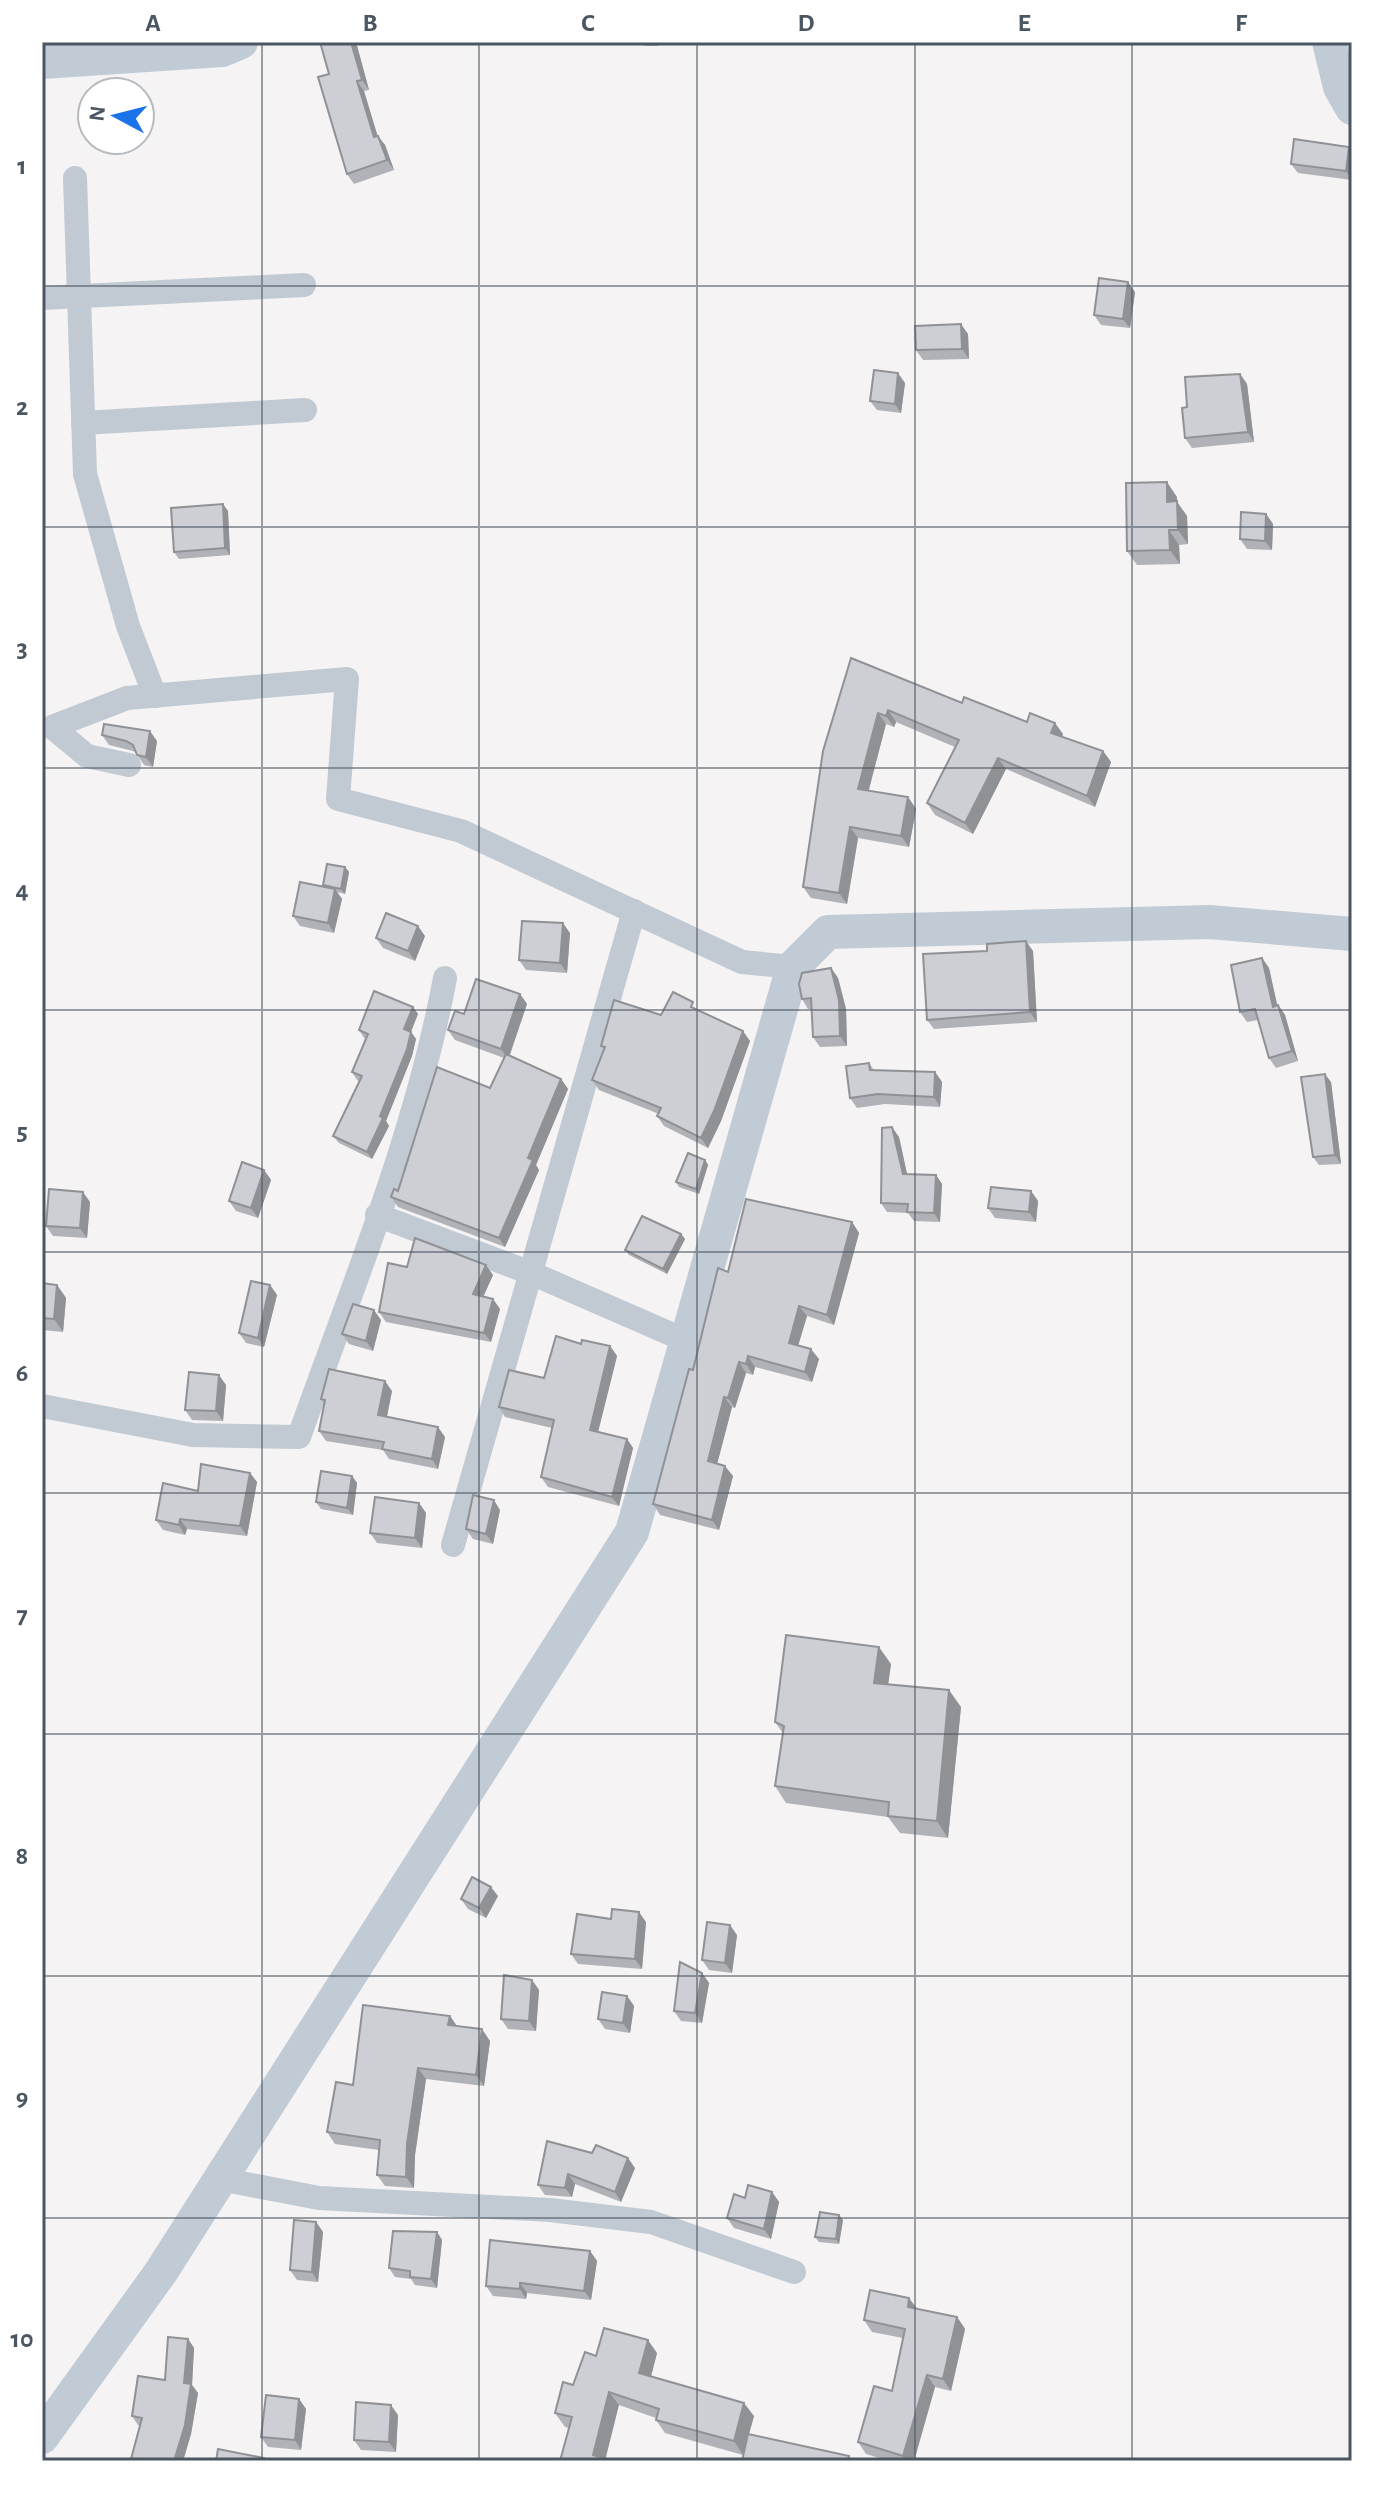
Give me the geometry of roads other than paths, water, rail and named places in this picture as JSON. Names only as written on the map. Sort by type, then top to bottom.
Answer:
[{"type":"street","points":[[42,62],[192,47],[222,50],[241,42]]},
{"type":"street","points":[[1329,42],[1340,87],[1352,108]]},
{"type":"street","points":[[75,178],[85,474],[128,626],[155,696]]},
{"type":"street","points":[[42,298],[304,285]]},
{"type":"street","points":[[83,423],[305,410]]},
{"type":"street","points":[[129,765],[87,756],[52,727],[127,698],[347,679],[338,799],[461,831],[742,962],[793,967]]},
{"type":"street","points":[[453,1545],[634,911]]},
{"type":"street","points":[[42,2437],[161,2272],[632,1532],[793,967],[828,932],[1209,922],[1352,934]]},
{"type":"street","points":[[42,1406],[193,1435],[299,1437],[377,1215],[433,1042],[445,978]]},
{"type":"street","points":[[377,1215],[531,1273],[687,1341]]},
{"type":"street","points":[[220,2179],[319,2198],[550,2210],[651,2222],[794,2272]]}]
